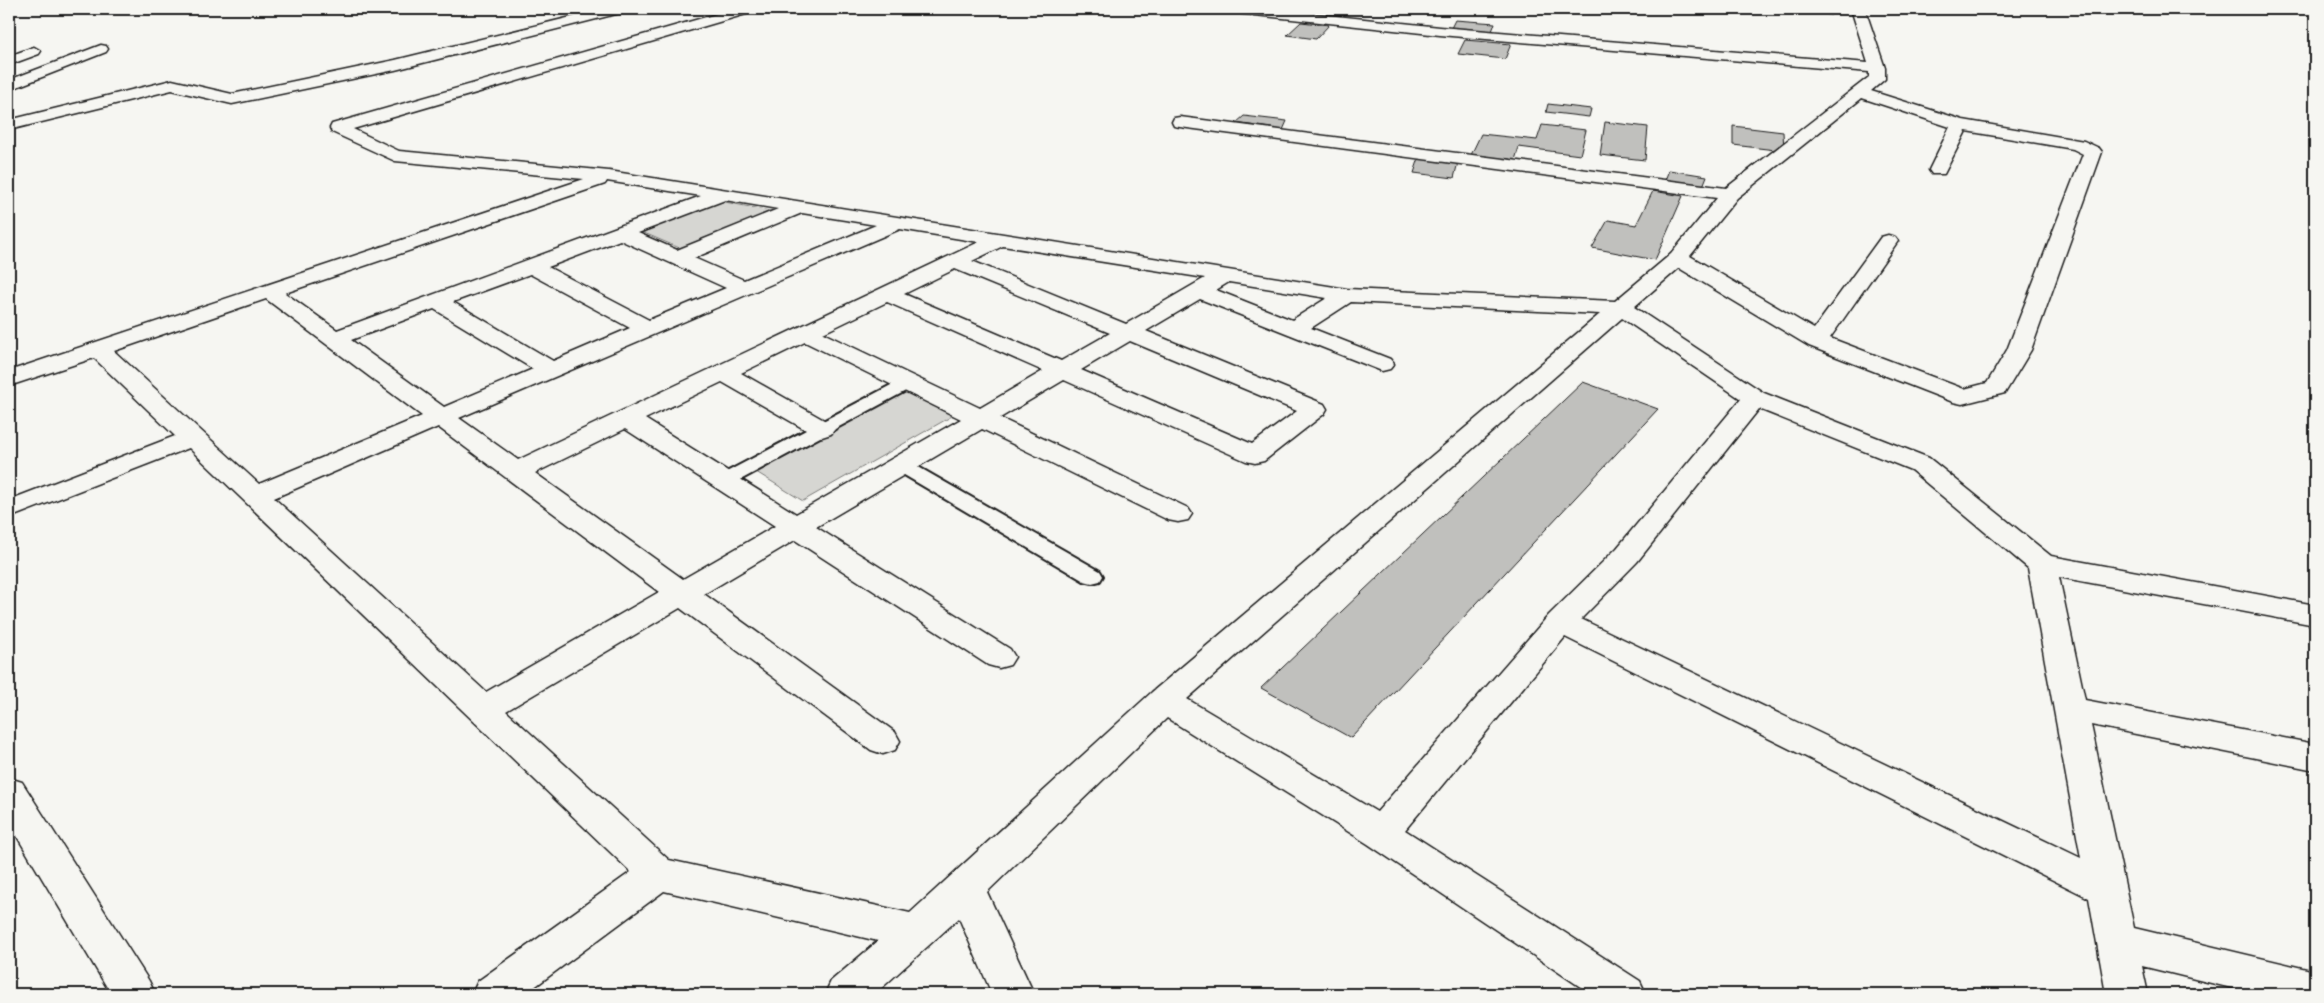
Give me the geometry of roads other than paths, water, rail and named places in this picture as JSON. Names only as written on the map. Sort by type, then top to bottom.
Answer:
[{"type":"street","points":[[9,125],[172,85],[232,99],[395,65],[619,9]]},
{"type":"street","points":[[748,9],[338,128],[395,156],[609,176],[1348,295],[1622,308],[1755,398],[1920,464],[2042,564],[2315,615]]},
{"type":"street","points":[[1235,9],[1440,31],[1877,68]]},
{"type":"street","points":[[846,994],[966,888],[1164,701],[1678,258],[1730,194],[1862,93],[1877,79],[1877,68],[1858,9]]},
{"type":"street","points":[[1440,31],[1451,16]]},
{"type":"street","points":[[9,85],[102,49]]},
{"type":"street","points":[[9,61],[34,51]]},
{"type":"street","points":[[1678,258],[1817,341],[1962,397],[1996,388],[2020,350],[2093,152],[2078,145],[1960,125],[1862,93]]},
{"type":"street","points":[[27,104],[40,118]]},
{"type":"street","points":[[1180,122],[1730,194]]},
{"type":"street","points":[[1938,170],[1960,125]]},
{"type":"street","points":[[9,379],[609,176]]},
{"type":"street","points":[[334,338],[723,195]]},
{"type":"street","points":[[676,258],[800,207]]},
{"type":"street","points":[[255,496],[897,222]]},
{"type":"street","points":[[621,233],[743,288]]},
{"type":"street","points":[[515,472],[1000,239]]},
{"type":"street","points":[[1817,341],[1888,241]]},
{"type":"street","points":[[886,294],[1256,455],[1315,409],[954,261]]},
{"type":"street","points":[[531,266],[648,329]]},
{"type":"street","points":[[482,710],[1226,276]]},
{"type":"street","points":[[269,291],[883,741]]},
{"type":"street","points":[[1199,292],[1382,364]]},
{"type":"street","points":[[1294,329],[1348,295]]},
{"type":"street","points":[[436,301],[551,370]]},
{"type":"street","points":[[805,333],[1178,514]]},
{"type":"street","points":[[98,349],[658,874],[916,932]]},
{"type":"street","points":[[723,372],[822,428]]},
{"type":"street","points":[[1381,833],[1560,622],[1627,555],[1755,398]]},
{"type":"street","points":[[626,418],[999,657]]},
{"type":"street","points":[[9,510],[192,438]]},
{"type":"street","points":[[2042,564],[2127,994]]},
{"type":"street","points":[[1560,622],[2106,888]]},
{"type":"street","points":[[1164,701],[1381,833],[1625,994]]},
{"type":"street","points":[[2071,709],[2315,757]]},
{"type":"street","points":[[9,792],[134,994]]},
{"type":"street","points":[[493,994],[658,874]]},
{"type":"street","points":[[966,888],[1013,994]]},
{"type":"street","points":[[2117,942],[2315,990]]},
{"type":"lane","points":[[724,481],[908,382]]},
{"type":"lane","points":[[901,465],[1092,576]]}]
